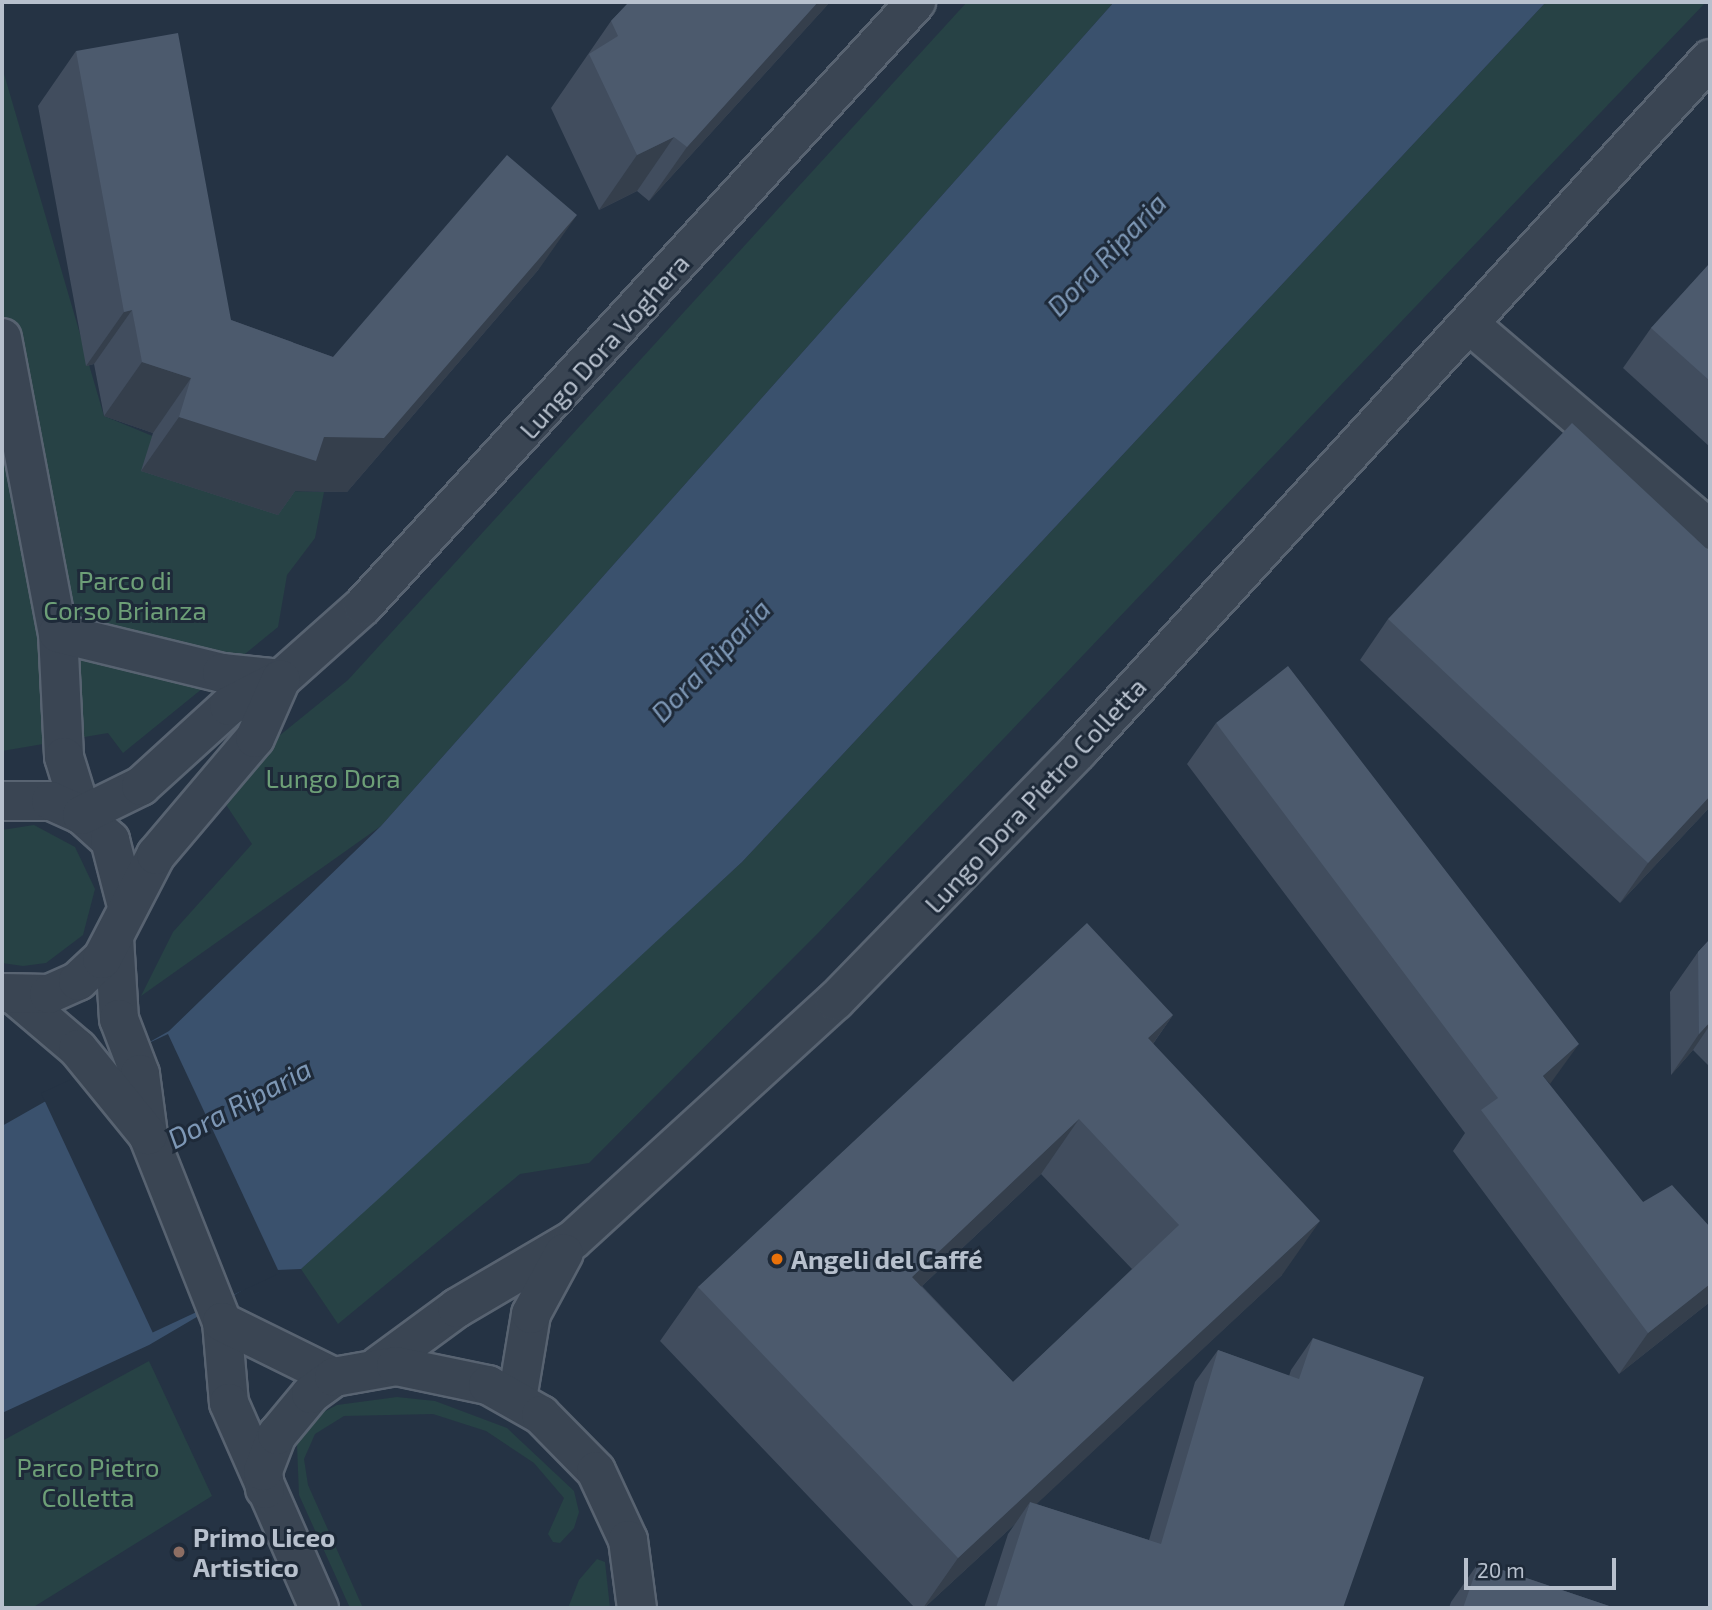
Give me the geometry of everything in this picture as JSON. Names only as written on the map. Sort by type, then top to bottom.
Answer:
[{"type":"street","name":"Lungo Dora Voghera","points":[[82,815],[141,786],[229,706],[281,679],[363,606],[566,391],[898,10]]},
{"type":"street","name":"Lungo Dora Pietro Colletta","points":[[517,1399],[531,1314],[548,1274],[573,1240],[947,891],[1710,59]]},
{"type":"street","points":[[1469,324],[1710,530]]},
{"type":"street","points":[[2,338],[58,634],[64,757],[82,815]]},
{"type":"street","points":[[58,634],[222,673],[281,679]]},
{"type":"street","name":"Lungo Dora Voghera","points":[[9,995],[79,981],[121,922],[156,855],[255,738],[281,679]]},
{"type":"street","points":[[2,801],[51,801],[82,815],[110,840],[121,922],[119,1019],[140,1074],[148,1135],[222,1322],[228,1388],[238,1430],[319,1608]]},
{"type":"street","points":[[9,995],[41,1013],[148,1135]]},
{"type":"street","name":"Lungo Dora Pietro Colletta","points":[[377,1366],[457,1308],[573,1240]]},
{"type":"street","points":[[222,1322],[334,1377]]},
{"type":"street","points":[[265,1489],[263,1471],[272,1443],[311,1394],[334,1377],[377,1366],[457,1376],[517,1399],[565,1435],[609,1492],[628,1540],[637,1608]]},
{"type":"green space","name":"Lungo Dora","points":[[967,2],[1114,2],[381,826],[141,996],[173,932],[252,844],[215,788],[348,680]]},
{"type":"green space","points":[[1546,2],[1706,2],[820,931],[589,1163],[520,1174],[338,1324],[301,1269],[742,862]]},
{"type":"green space","name":"Parco di Corso Brianza","points":[[2,67],[104,416],[286,491],[324,492],[315,538],[287,575],[278,627],[123,753],[108,733],[2,751]]},
{"type":"green space","points":[[34,825],[75,847],[95,889],[83,935],[46,963],[23,966],[2,963],[2,830]]},
{"type":"green space","name":"Parco Pietro Colletta","points":[[149,1361],[212,1496],[32,1608],[2,1608],[2,1441]]},
{"type":"green space","points":[[397,1397],[435,1401],[507,1428],[574,1491],[579,1512],[574,1528],[560,1543],[553,1542],[548,1534],[564,1498],[534,1463],[486,1431],[433,1414],[344,1416],[315,1434],[304,1459],[308,1485],[363,1608],[350,1608],[299,1495],[297,1445],[316,1416],[337,1405]]},
{"type":"green space","points":[[597,1559],[605,1562],[610,1608],[568,1608],[579,1580]]},
{"type":"water","name":"Dora Riparia","points":[[1114,2],[1546,2],[742,862],[385,1193],[301,1269],[277,1270],[149,1345],[2,1413],[2,1126],[169,1031],[381,826]]},
{"type":"pier","points":[[168,1034],[280,1273],[153,1332],[41,1093]]},
{"type":"building","points":[[629,2],[818,2],[687,147],[674,137],[637,155],[589,54],[618,36],[611,21]]},
{"type":"building","points":[[178,33],[231,320],[333,357],[507,155],[577,215],[384,438],[324,437],[316,461],[179,417],[191,378],[142,362],[132,310],[124,312],[76,51]]},
{"type":"building","points":[[1710,263],[1710,381],[1651,328]]},
{"type":"building","points":[[1572,423],[1710,552],[1710,796],[1648,863],[1388,619]]},
{"type":"building","points":[[1288,666],[1579,1044],[1543,1076],[1643,1202],[1672,1185],[1710,1227],[1710,1284],[1648,1333],[1481,1110],[1498,1098],[1216,723]]},
{"type":"building","points":[[1087,923],[1173,1015],[1148,1038],[1320,1221],[958,1558],[698,1287]],"holes":[[[1079,1119],[1179,1225],[1013,1382],[912,1277]]]},
{"type":"building","points":[[1710,939],[1710,1022],[1699,1034],[1698,952]]},
{"type":"building","points":[[1313,1338],[1424,1377],[1343,1608],[996,1608],[1030,1502],[1161,1544],[1218,1350],[1299,1379]]},
{"type":"building","points":[[1479,1562],[1615,1608],[1463,1608]]},
{"type":"place","name":"Angeli del Caffé","points":[[777,1259]]},
{"type":"place","name":"Primo Liceo Artistico","points":[[179,1552]]}]
